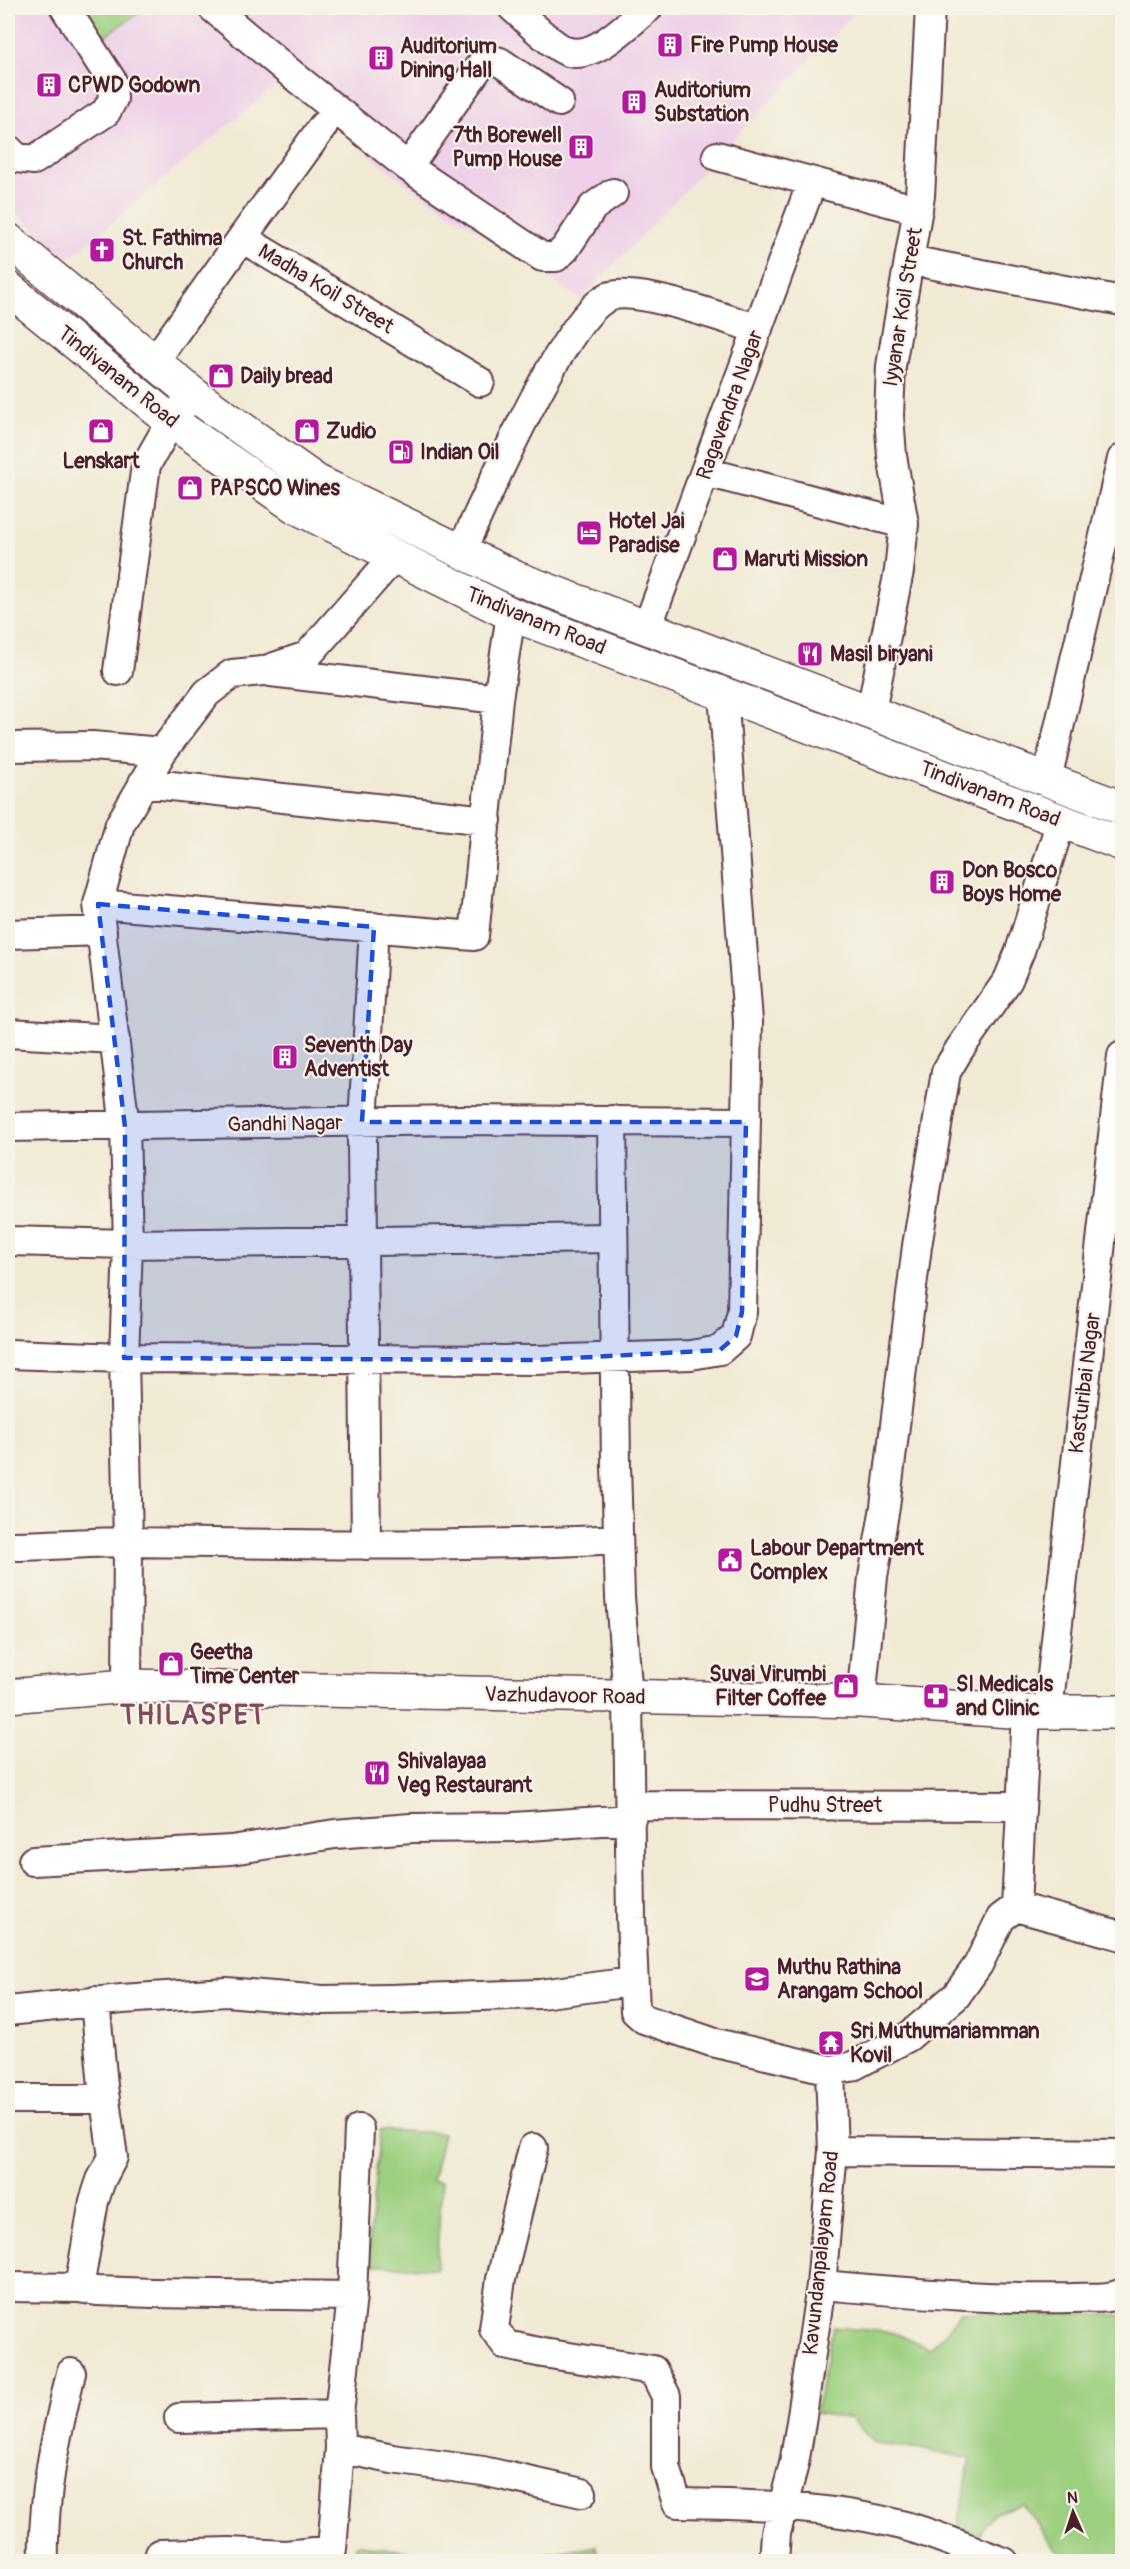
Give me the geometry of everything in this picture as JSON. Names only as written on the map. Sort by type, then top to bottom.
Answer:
[{"type":"main road","points":[[8,240],[193,394],[316,481],[516,578],[1122,808]]},
{"type":"main road","name":"Tindivanam Road","points":[[8,288],[171,421],[296,507],[394,558],[511,614],[1122,844]]},
{"type":"main road","name":"Vazhudavoor Road","points":[[8,1696],[127,1686],[861,1701],[1037,1712],[1122,1712]]},
{"type":"street","points":[[8,149],[17,158],[34,160],[106,112],[113,99],[112,81],[65,8]]},
{"type":"street","points":[[213,8],[408,167],[485,221],[542,257],[549,259],[556,257],[565,249],[593,207],[613,193]]},
{"type":"street","points":[[513,8],[562,49],[574,54],[586,54],[599,47],[648,8]]},
{"type":"street","name":"Iyyanar Koil Street","points":[[871,711],[899,571],[904,524],[892,456],[889,416],[891,366],[918,210],[930,8]]},
{"type":"street","points":[[408,167],[479,67],[489,59],[500,62],[559,102]]},
{"type":"street","points":[[242,238],[323,126]]},
{"type":"street","points":[[717,156],[918,210]]},
{"type":"street","name":"Ragavendra Nagar","points":[[648,628],[812,182]]},
{"type":"street","name":"Madha Koil Street","points":[[154,362],[242,238],[480,382]]},
{"type":"street","points":[[909,260],[1122,301]]},
{"type":"street","points":[[461,551],[545,378],[578,327],[594,308],[609,297],[622,295],[673,303],[758,329]]},
{"type":"street","points":[[118,671],[146,465],[171,421],[193,394]]},
{"type":"street","points":[[1047,778],[1122,459]]},
{"type":"street","points":[[706,472],[904,524]]},
{"type":"street","points":[[263,671],[307,656],[394,558]]},
{"type":"street","points":[[8,934],[100,917],[374,927],[474,936],[498,699],[511,614]]},
{"type":"street","points":[[127,1686],[128,1542],[124,1358],[128,1244],[125,1126],[100,917],[120,824],[162,752],[207,693],[232,674],[263,671],[498,699]]},
{"type":"street","points":[[8,1354],[124,1358],[535,1360],[691,1355],[720,1350],[736,1336],[742,1312],[748,1021],[723,694]]},
{"type":"street","points":[[8,747],[92,746],[162,752]]},
{"type":"street","points":[[143,783],[487,820]]},
{"type":"street","points":[[861,1701],[873,1577],[885,1507],[917,1246],[946,1072],[1008,980],[1020,951],[1061,821]]},
{"type":"street","points":[[374,927],[362,1122],[612,1120],[746,1122]]},
{"type":"street","points":[[8,1033],[115,1039]]},
{"type":"street","name":"Kasturibai Nagar","points":[[1037,1712],[1122,1056]]},
{"type":"street","points":[[612,1120],[618,1539],[628,1698],[632,1983],[635,2011],[644,2019],[712,2042],[830,2070],[851,2067],[908,2037],[956,1996],[978,1965],[1001,1918],[1016,1907]]},
{"type":"street","name":"Gandhi Nagar","points":[[8,1127],[362,1122],[366,1545]]},
{"type":"street","points":[[8,1241],[128,1244],[613,1238]]},
{"type":"street","points":[[8,1546],[128,1542],[366,1545],[526,1544],[618,1539]]},
{"type":"street","points":[[1016,1907],[1020,1806],[1037,1712]]},
{"type":"street","name":"Pudhu Street","points":[[33,1861],[231,1850],[335,1834],[390,1830],[514,1827],[631,1812],[1020,1806]]},
{"type":"street","points":[[1016,1907],[1122,1936]]},
{"type":"street","points":[[8,2011],[95,2001],[226,1992],[322,2000],[559,1992],[632,1983]]},
{"type":"street","points":[[79,2288],[94,2201],[101,2180],[113,2157],[95,2001]]},
{"type":"street","name":"Kavundanpalayam Road","points":[[774,2562],[776,2533],[801,2422],[821,2285],[833,2151],[830,2070]]},
{"type":"street","points":[[8,2099],[105,2099]]},
{"type":"street","points":[[160,2562],[160,2554],[228,2552],[286,2555],[332,2550],[340,2448],[339,2414],[352,2296],[359,2129]]},
{"type":"street","points":[[532,2148],[501,2279],[494,2329],[506,2344],[543,2353],[653,2370],[666,2397],[666,2467],[677,2503],[805,2507],[906,2526],[1004,2562]]},
{"type":"street","points":[[833,2151],[1122,2154]]},
{"type":"street","points":[[821,2285],[955,2297],[1045,2298],[1108,2296],[1122,2293]]},
{"type":"street","points":[[8,2287],[79,2288],[153,2293],[352,2296]]},
{"type":"street","points":[[44,2562],[44,2506],[48,2475],[71,2373]]},
{"type":"street","points":[[179,2418],[339,2414]]},
{"type":"street","points":[[340,2448],[392,2459],[483,2471],[582,2493]]},
{"type":"highlighted area","points":[[98,904],[374,927],[362,1122],[746,1122],[742,1312],[736,1336],[720,1350],[535,1360],[124,1358],[125,1127]]},
{"type":"shaded area","points":[[8,8],[859,8],[581,299],[401,180],[281,81],[68,259],[8,206]]},
{"type":"green space","points":[[98,8],[141,8],[143,10],[102,38],[86,16]]},
{"type":"green space","points":[[380,2130],[443,2133],[432,2181],[442,2181],[436,2269],[367,2264]]},
{"type":"green space","points":[[960,2312],[1122,2315],[1122,2561],[1063,2561],[1023,2504],[992,2514],[978,2535],[958,2529],[970,2459],[925,2449],[875,2444],[852,2419],[815,2413],[833,2327],[898,2333],[929,2349],[949,2329]]},
{"type":"green space","points":[[356,2545],[466,2561],[246,2562],[355,2555]]},
{"type":"green space","points":[[597,2545],[599,2561],[502,2561]]},
{"type":"place","name":"Fire Pump House","points":[[670,45]]},
{"type":"place","name":"Auditorium Dining Hall","points":[[381,58]]},
{"type":"place","name":"CPWD Godown","points":[[49,85]]},
{"type":"place","name":"Auditorium Substation","points":[[634,102]]},
{"type":"place","name":"7th Borewell Pump House","points":[[581,147]]},
{"type":"place","name":"St. Fathima Church","points":[[102,250]]},
{"type":"place","name":"Daily bread","points":[[221,376]]},
{"type":"place","name":"Lenskart","points":[[101,431]]},
{"type":"place","name":"Zudio","points":[[307,431]]},
{"type":"place","name":"Indian Oil","points":[[401,452]]},
{"type":"place","name":"PAPSCO Wines","points":[[190,488]]},
{"type":"place","name":"Hotel Jai Paradise","points":[[589,533]]},
{"type":"place","name":"Maruti Mission","points":[[725,559]]},
{"type":"place","name":"Masil biryani","points":[[810,654]]},
{"type":"place","name":"Don Bosco Boys Home","points":[[942,882]]},
{"type":"place","name":"Seventh Day Adventist","points":[[285,1057]]},
{"type":"place","name":"Labour Department Complex","points":[[730,1560]]},
{"type":"place","name":"Geetha Time Center","points":[[171,1664]]},
{"type":"place","name":"Suvai Virumbi Filter Coffee","points":[[846,1686]]},
{"type":"place","name":"SI Medicals and Clinic","points":[[936,1696]]},
{"type":"place","name":"Shivalayaa Veg Restaurant","points":[[377,1773]]},
{"type":"place","name":"Muthu Rathina Arangam School","points":[[757,1979]]},
{"type":"place","name":"Sri Muthumariamman Kovil","points":[[831,2043]]},
{"type":"district","name":"THILASPET","points":[[193,1715]]}]
